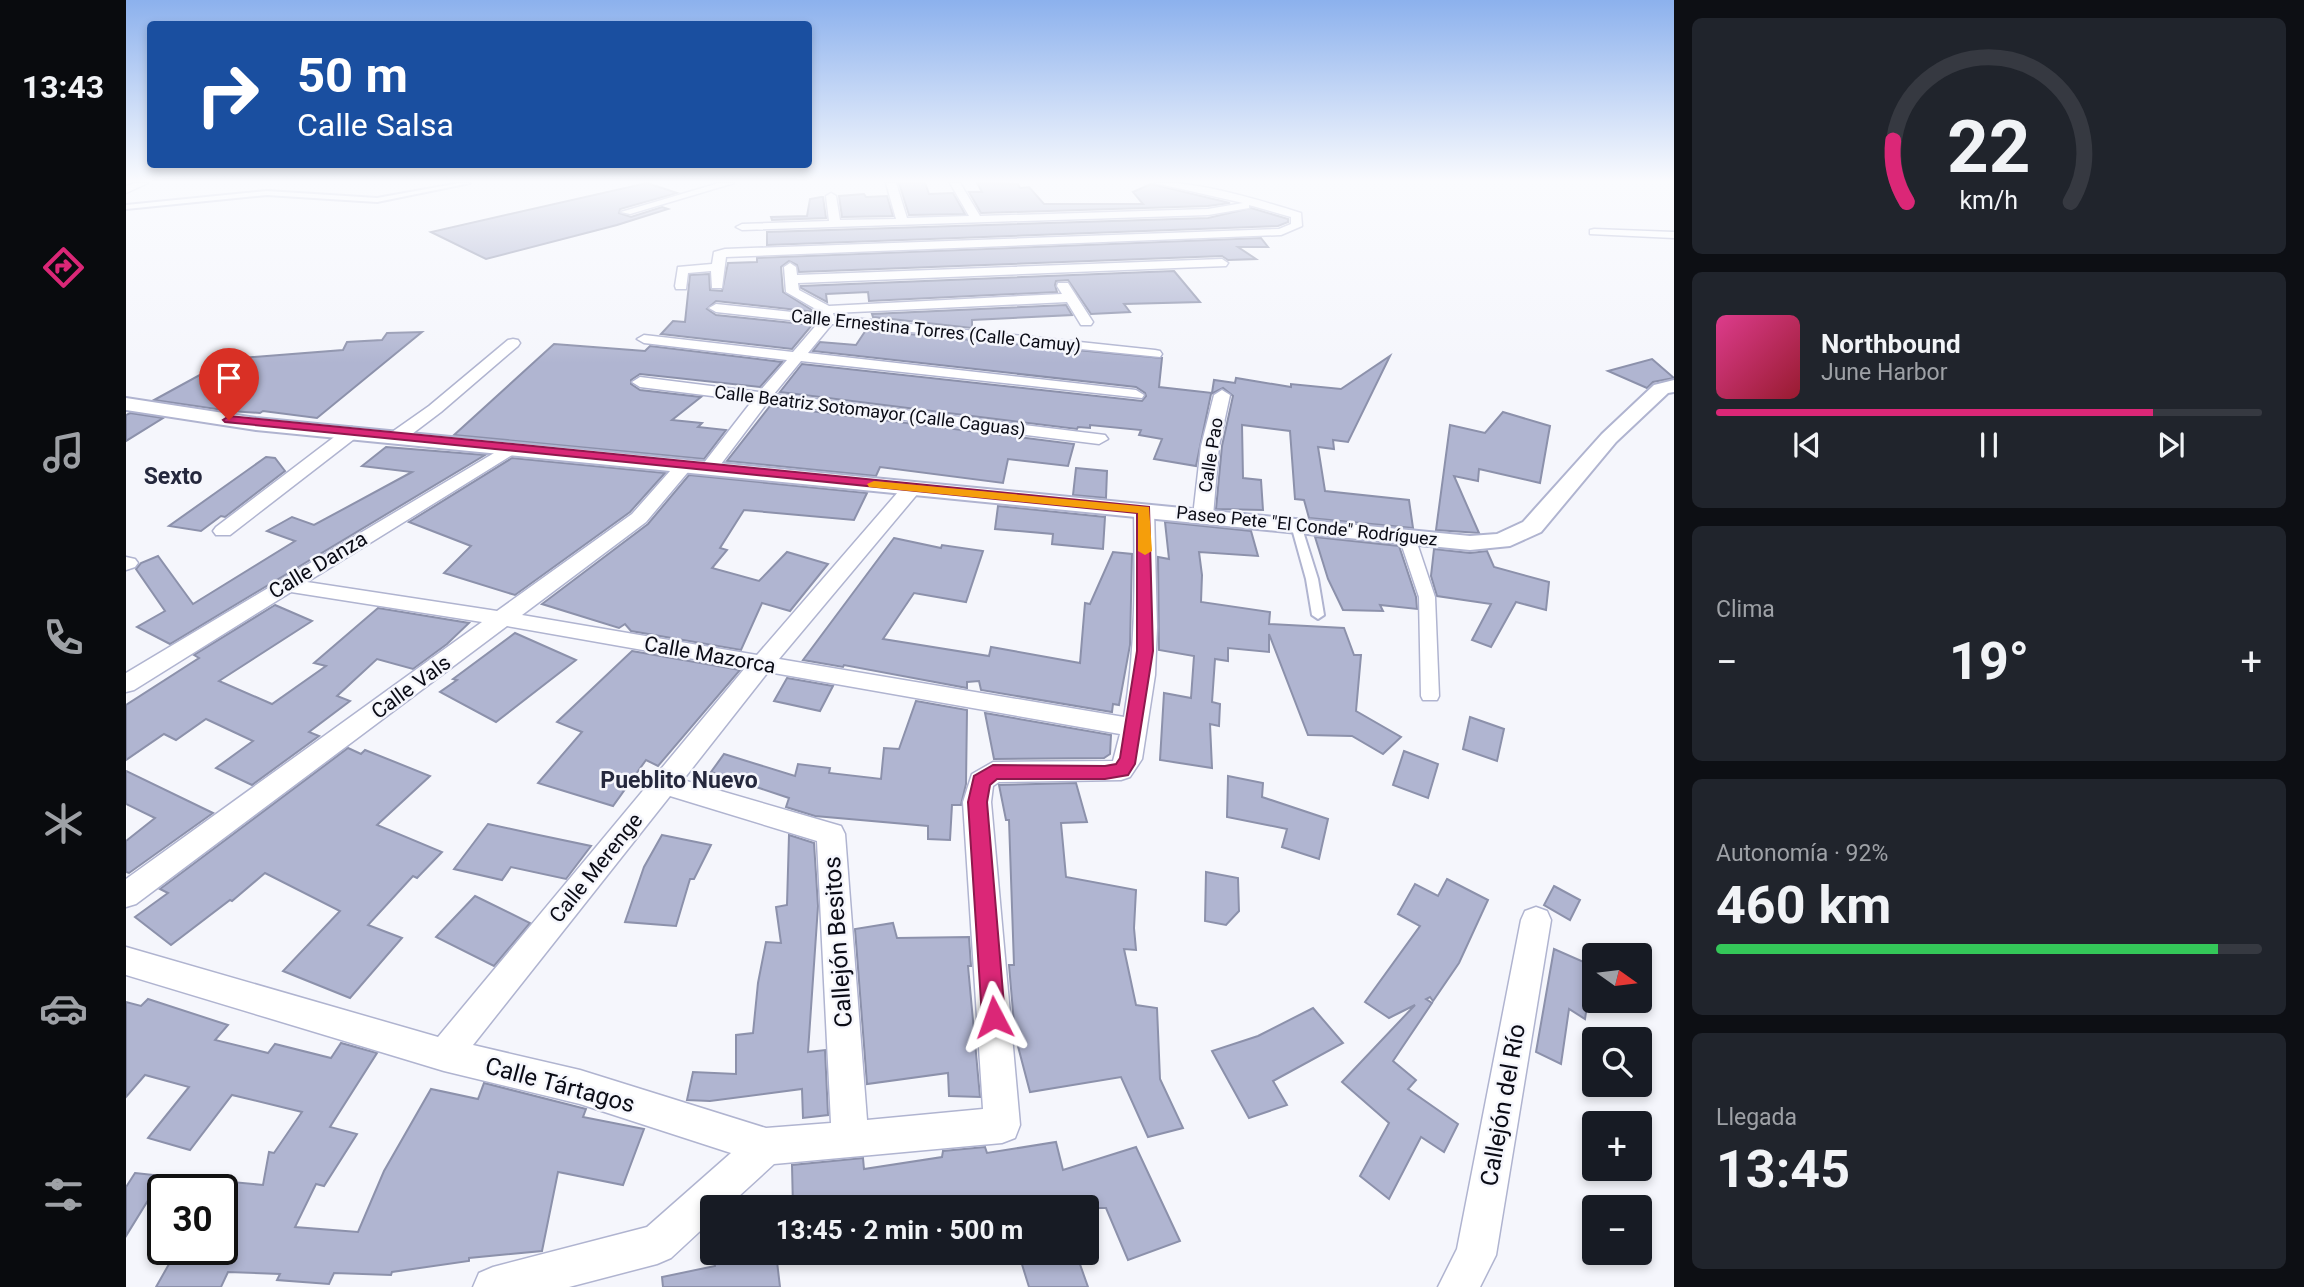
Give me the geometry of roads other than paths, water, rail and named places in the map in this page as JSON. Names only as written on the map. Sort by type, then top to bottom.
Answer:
[{"type":"street","points":[[789,243],[793,292],[827,314],[1071,298]]},
{"type":"street","points":[[1122,243],[1130,253]]},
{"type":"street","points":[[791,279],[1052,269],[1130,253],[1201,243]]},
{"type":"street","points":[[717,285],[718,255],[725,253],[1130,253],[1222,263]]},
{"type":"street","points":[[681,286],[682,270],[717,267]]},
{"type":"street","points":[[1052,269],[1086,322]]},
{"type":"street","name":"Calle Ernestina Torres (Calle Camuy)","points":[[716,308],[827,314],[1155,354]]},
{"type":"street","points":[[709,468],[798,356],[827,314]]},
{"type":"street","points":[[644,339],[1136,395]]},
{"type":"street","points":[[398,436],[445,401],[513,343]]},
{"type":"street","name":"Calle Beatriz Sotomayor (Calle Caguas)","points":[[640,382],[1099,439]]},
{"type":"street","name":"Paseo Pete \"El Conde\" Rodríguez","points":[[126,404],[256,424],[1470,543],[1501,541],[1520,535],[1532,527],[1609,438],[1661,389],[1674,386]]},
{"type":"street","name":"Calle Pao","points":[[1203,516],[1210,446],[1222,395]]},
{"type":"street","points":[[223,531],[352,432]]},
{"type":"street","name":"Calle Danza","points":[[126,684],[511,448]]},
{"type":"street","name":"Calle Vals","points":[[126,895],[639,518],[684,466]]},
{"type":"street","name":"Calle Merenge","points":[[444,1055],[761,664],[912,488]]},
{"type":"street","points":[[1135,728],[1143,676],[1146,627],[1144,510]]},
{"type":"street","points":[[1407,537],[1427,597],[1430,696]]},
{"type":"street","name":"Calle Mazorca","points":[[285,585],[504,619],[1135,728]]},
{"type":"street","name":"Calle Tártagos","points":[[126,961],[444,1055],[580,1087],[766,1146],[1002,1125],[977,802],[981,781],[993,772],[1121,770],[1129,759],[1135,728]]},
{"type":"street","name":"Callejón Besitos","points":[[664,784],[831,834],[850,1140]]},
{"type":"street","name":"Callejón del Río","points":[[1458,1287],[1476,1255],[1536,920]]},
{"type":"street","points":[[493,1287],[657,1244],[766,1146]]},
{"type":"lane","points":[[1296,525],[1312,579],[1318,615]]},
{"type":"district","name":"Sexto","points":[[173,476]]},
{"type":"district","name":"Pueblito Nuevo","points":[[679,780]]}]
